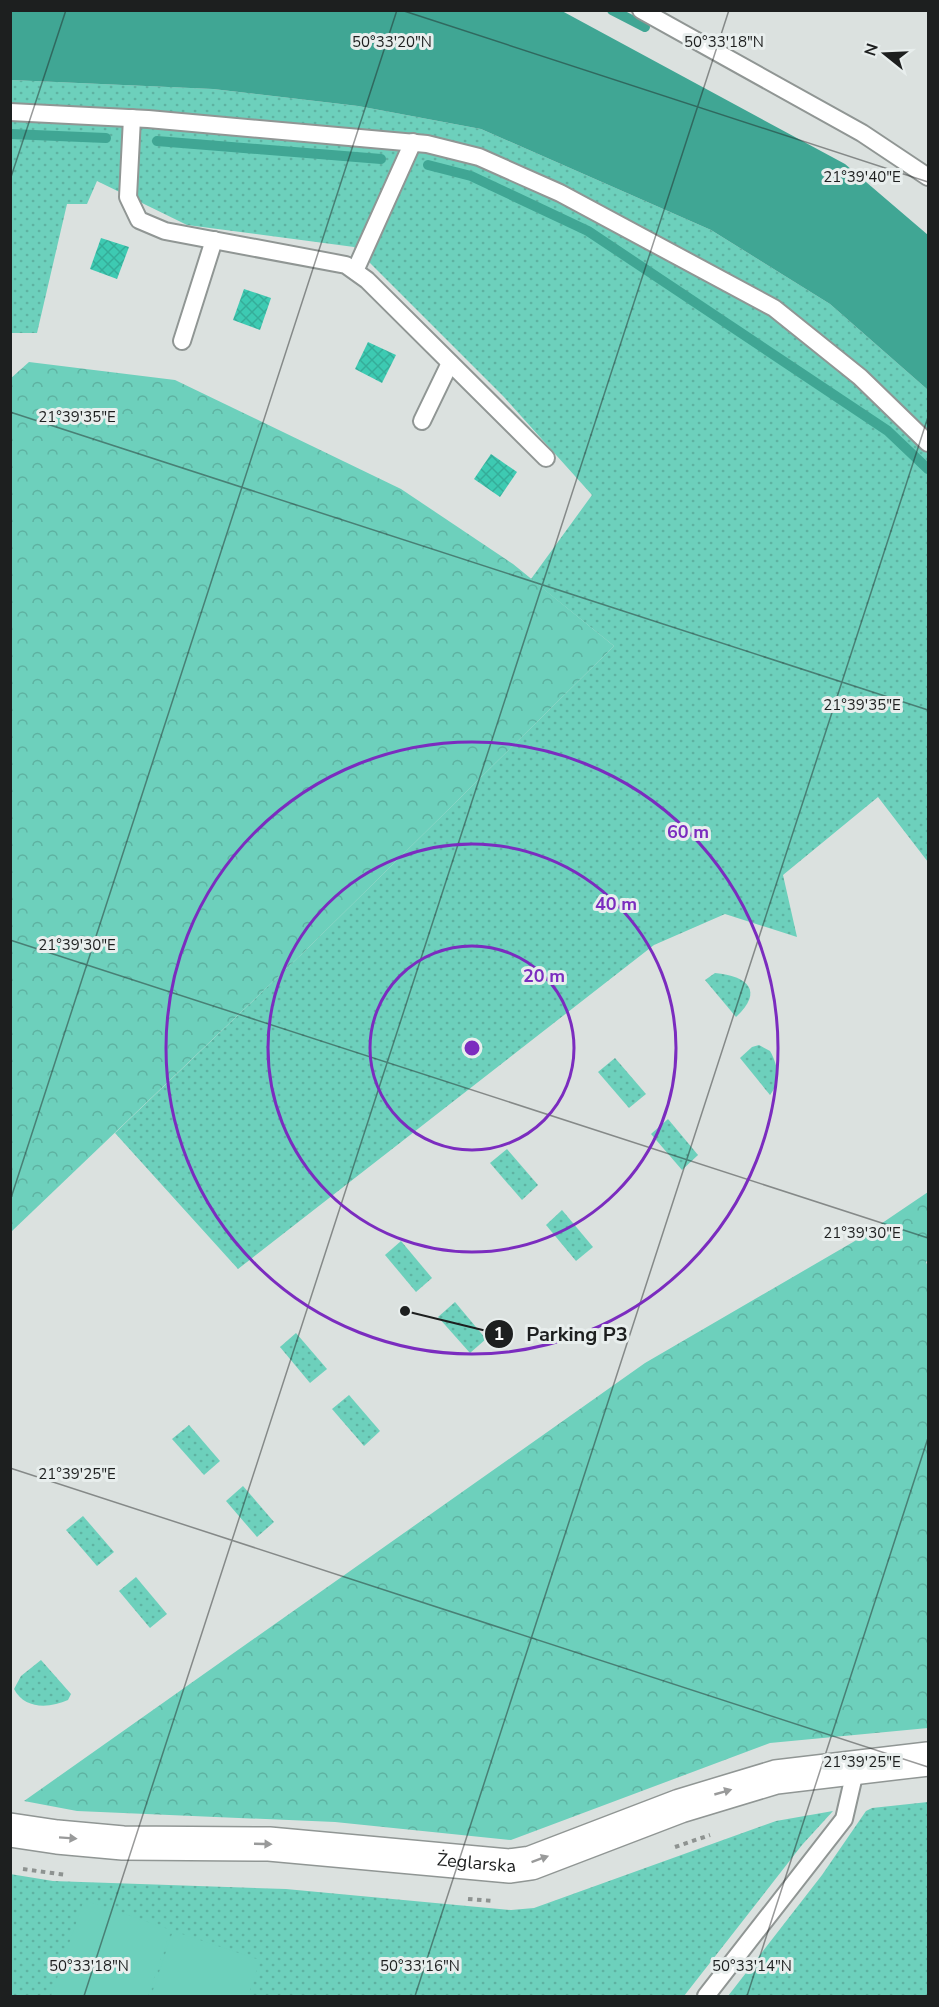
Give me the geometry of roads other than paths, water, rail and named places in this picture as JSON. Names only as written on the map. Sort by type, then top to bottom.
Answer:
[{"type":"street","name":"Żeglarska","points":[[10,1830],[57,1838],[123,1843],[269,1844],[510,1866],[531,1863],[725,1792],[776,1777],[928,1759]]},
{"type":"lane","points":[[641,10],[862,133],[928,177]]},
{"type":"lane","points":[[10,112],[132,118],[413,142],[479,157],[560,193],[774,308],[860,377],[928,443]]},
{"type":"lane","points":[[132,118],[128,197],[139,220],[165,231],[346,265],[546,458]]},
{"type":"lane","points":[[355,272],[413,142]]},
{"type":"lane","points":[[182,341],[214,240]]},
{"type":"lane","points":[[422,422],[450,363]]},
{"type":"lane","points":[[706,1996],[844,1819],[855,1767]]},
{"type":"waterway","points":[[612,10],[645,27]]},
{"type":"waterway","points":[[10,134],[106,138]]},
{"type":"waterway","points":[[157,141],[381,159]]},
{"type":"waterway","points":[[428,165],[471,176],[588,231],[888,431],[928,469]]},
{"type":"place","name":"Parking P3","points":[[405,1311]]}]
